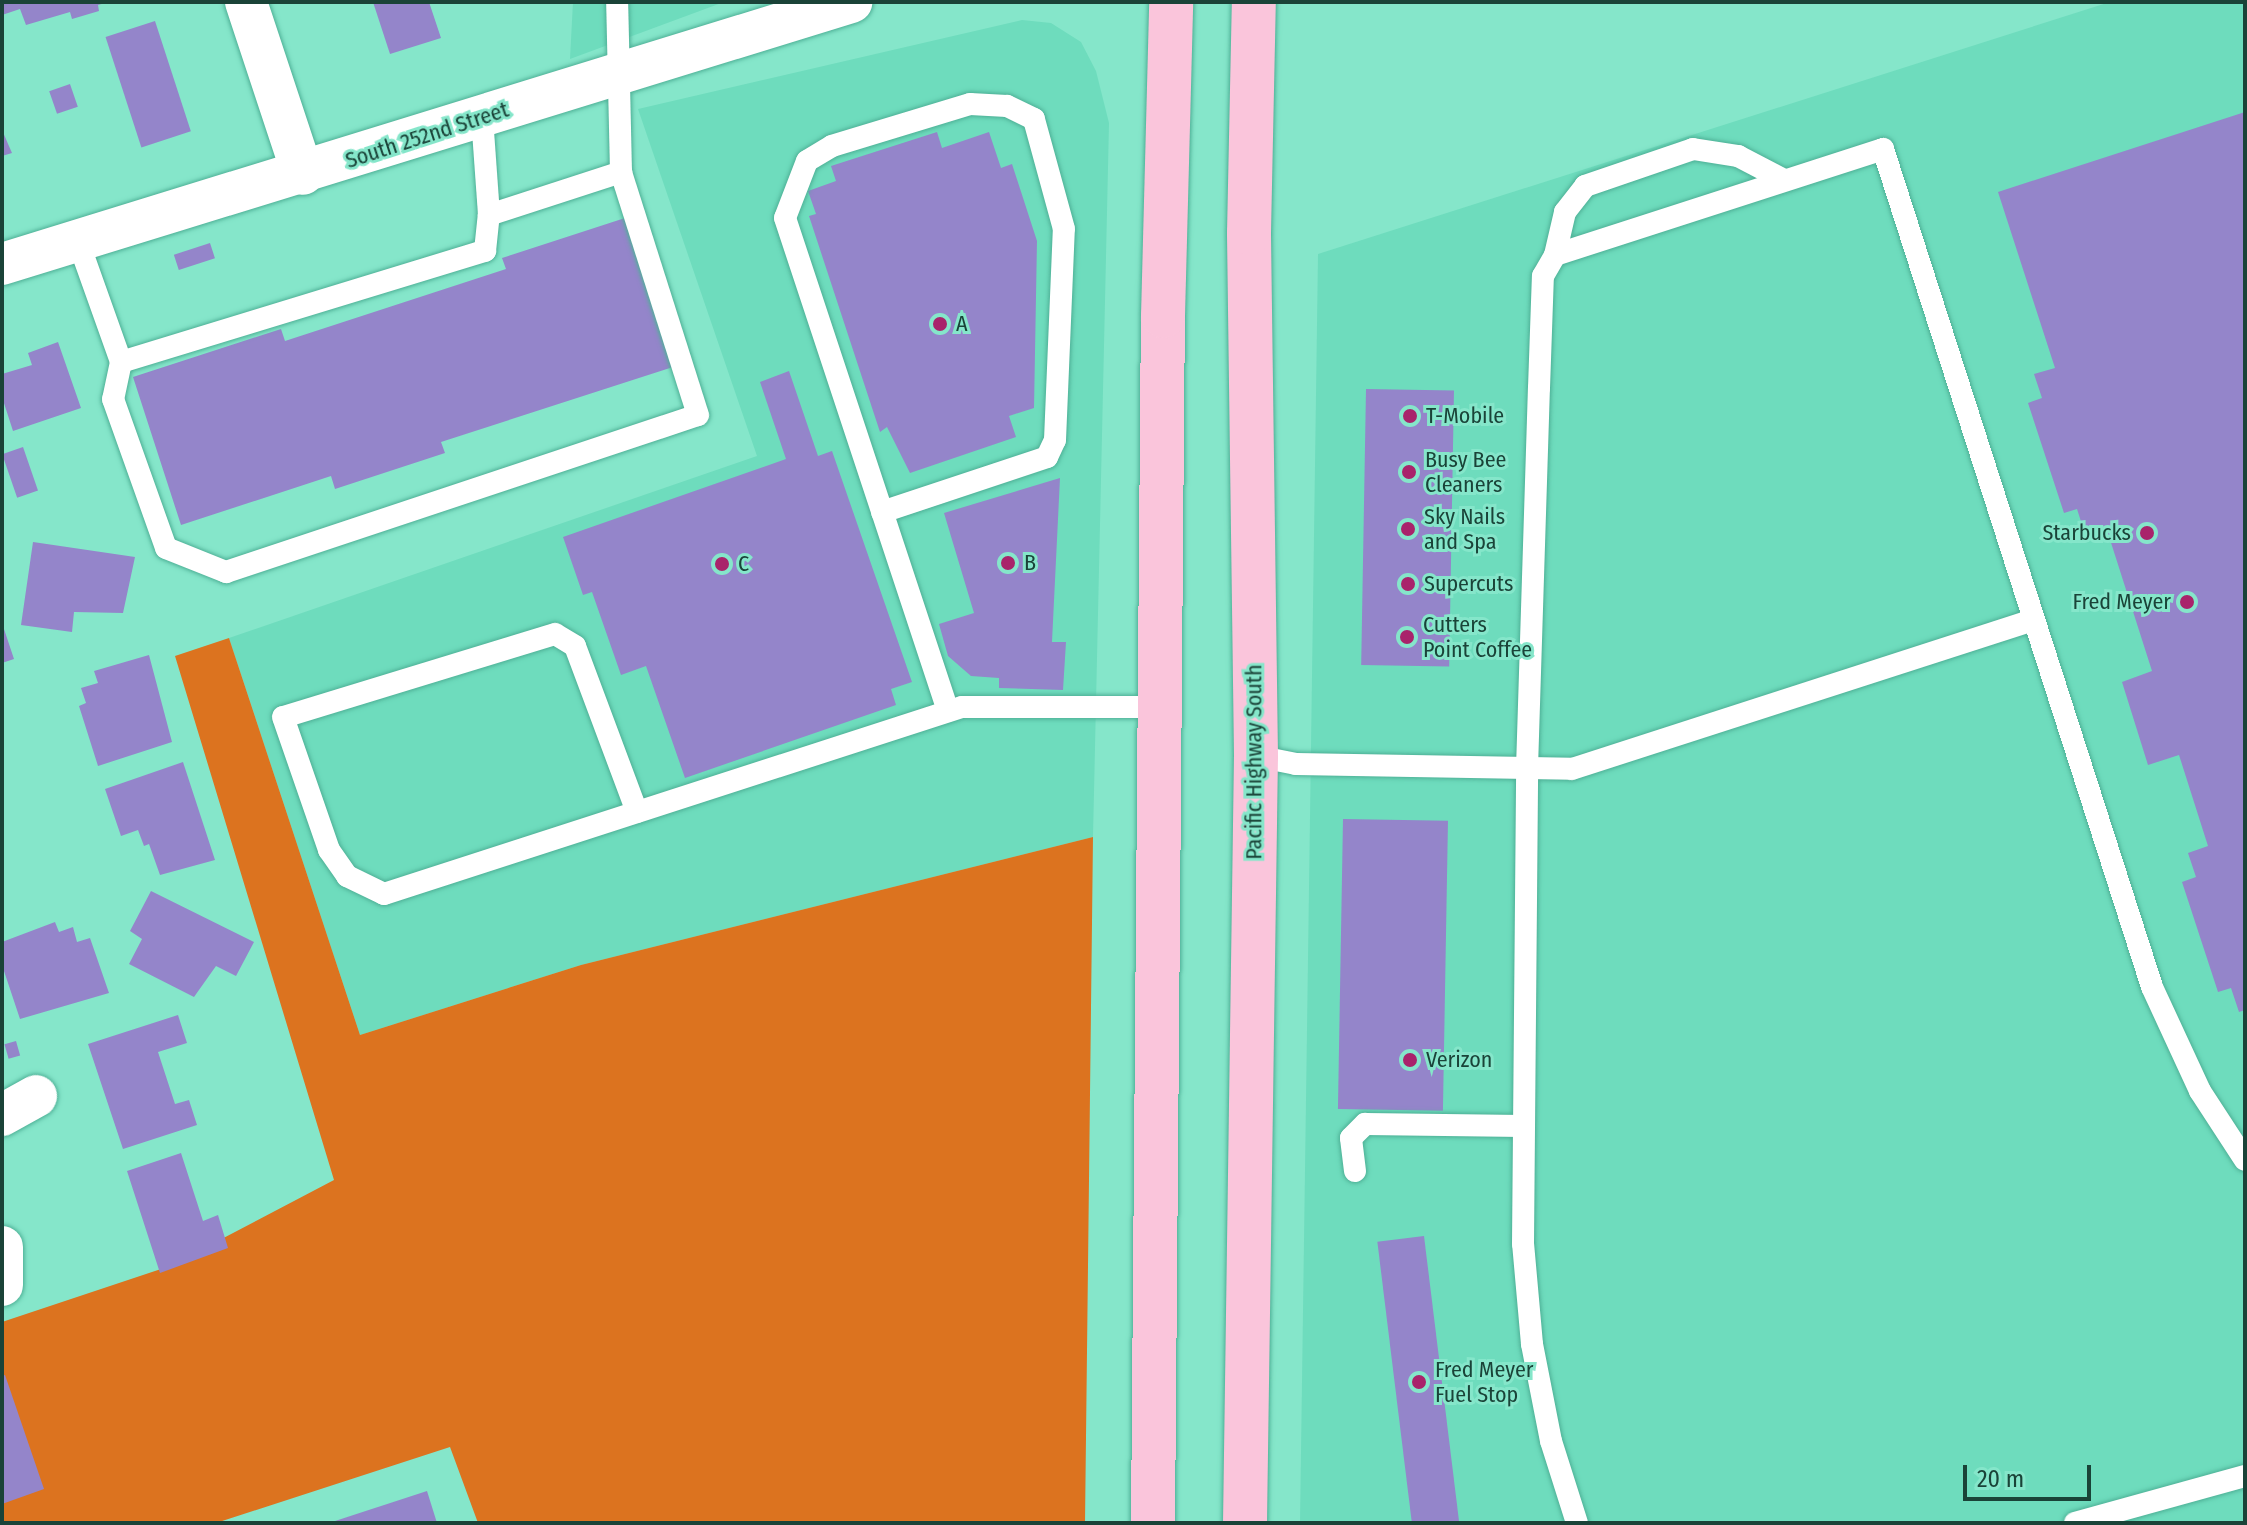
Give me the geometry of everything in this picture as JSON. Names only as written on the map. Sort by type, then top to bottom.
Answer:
[{"type":"main road","points":[[1153,1523],[1159,707],[1171,2]]},
{"type":"main road","name":"Pacific Highway South","points":[[1245,1523],[1256,756],[1249,233],[1254,2]]},
{"type":"street","points":[[246,2],[303,174]]},
{"type":"street","name":"South 252nd Street","points":[[2,264],[303,174],[828,5]]},
{"type":"street","points":[[2,1247],[2,1285]]},
{"type":"lane","points":[[78,241],[121,362],[113,399],[166,548],[226,572],[698,415],[621,172],[617,2]]},
{"type":"lane","points":[[882,512],[1047,457],[1055,440],[1064,229],[1034,119],[1007,106],[970,104],[832,146],[807,161],[792,191],[785,218],[882,512],[948,711]]},
{"type":"lane","points":[[121,362],[485,251],[489,215],[482,117]]},
{"type":"lane","points":[[1577,1523],[1551,1441],[1532,1344],[1523,1244],[1527,768],[1543,276],[1555,255],[1565,212],[1585,186],[1693,149],[1738,156],[1784,180]]},
{"type":"lane","points":[[1555,255],[1883,149],[2152,987],[2200,1091],[2245,1160]]},
{"type":"lane","points":[[489,215],[621,172]]},
{"type":"lane","points":[[1256,756],[1296,764],[1572,769],[2034,620]]},
{"type":"lane","points":[[637,812],[575,646],[555,634],[283,717],[329,850],[347,876],[384,894],[637,812],[948,711],[1159,707]]},
{"type":"lane","points":[[1355,1171],[1351,1138],[1365,1124],[1523,1126]]},
{"type":"lane","points":[[2075,1523],[2245,1476]]},
{"type":"shaded area","points":[[573,2],[724,2],[570,59]]},
{"type":"shaded area","points":[[2110,2],[2245,2],[2245,1523],[1300,1523],[1318,254]]},
{"type":"shaded area","points":[[1022,20],[1051,23],[1081,42],[1096,71],[1109,123],[1093,837],[581,965],[360,1035],[229,638],[757,456],[638,109]]},
{"type":"shaded area","points":[[229,638],[360,1035],[581,965],[1093,837],[1085,1523],[478,1523],[450,1447],[216,1523],[2,1523],[2,1322],[170,1266],[334,1180],[175,656]]},
{"type":"building","points":[[2,2],[105,3],[98,5],[99,11],[72,19],[70,12],[26,25],[20,9],[2,15]]},
{"type":"building","points":[[373,2],[429,2],[441,38],[390,54]]},
{"type":"building","points":[[155,21],[191,131],[141,147],[106,37]]},
{"type":"building","points":[[70,84],[78,107],[57,114],[49,91]]},
{"type":"building","name":"Fred Meyer","points":[[2245,112],[2245,1010],[2239,1012],[2231,988],[2218,992],[2182,882],[2196,877],[2188,853],[2208,846],[2179,755],[2148,765],[2122,682],[2152,671],[2106,527],[2085,534],[2077,509],[2064,513],[2028,403],[2042,398],[2034,374],[2055,368],[1998,192]]},
{"type":"building","points":[[2,130],[12,153],[2,156]]},
{"type":"building","name":"A","points":[[937,132],[942,148],[989,132],[1001,168],[1012,164],[1037,241],[1034,408],[1009,416],[1016,437],[910,473],[887,427],[880,432],[809,216],[816,214],[808,191],[836,181],[831,166]]},
{"type":"building","points":[[625,218],[673,367],[441,442],[445,453],[335,489],[331,476],[181,525],[133,377],[281,329],[285,341],[506,269],[502,258]]},
{"type":"building","points":[[210,243],[215,258],[179,270],[174,255]]},
{"type":"building","points":[[58,342],[81,408],[13,431],[2,397],[2,374],[32,365],[28,353]]},
{"type":"building","name":"C","points":[[789,371],[818,456],[832,451],[912,682],[891,689],[896,705],[685,778],[646,666],[621,675],[592,592],[583,595],[563,537],[786,459],[760,382]]},
{"type":"building","points":[[1366,389],[1454,391],[1449,666],[1361,665]]},
{"type":"building","points":[[23,447],[38,490],[17,498],[2,454]]},
{"type":"building","name":"B","points":[[1060,478],[1052,642],[1066,642],[1063,690],[999,688],[999,678],[971,676],[948,656],[939,624],[974,613],[944,513]]},
{"type":"building","points":[[33,542],[135,557],[123,613],[74,612],[72,632],[21,625]]},
{"type":"building","points":[[2,623],[14,659],[2,663]]},
{"type":"building","points":[[149,655],[172,742],[98,766],[79,706],[86,703],[81,688],[98,683],[94,671]]},
{"type":"building","points":[[183,762],[215,860],[160,875],[149,844],[144,846],[138,830],[121,836],[105,789]]},
{"type":"building","points":[[1343,819],[1448,821],[1443,1111],[1338,1109]]},
{"type":"building","points":[[151,891],[254,942],[236,976],[216,966],[194,997],[129,964],[142,939],[130,931]]},
{"type":"building","points":[[55,922],[59,932],[73,927],[77,942],[90,938],[109,993],[20,1019],[2,965],[2,942]]},
{"type":"building","points":[[178,1015],[187,1043],[158,1052],[175,1104],[189,1100],[197,1125],[123,1149],[88,1044]]},
{"type":"building","points":[[16,1041],[20,1055],[9,1059],[4,1044]]},
{"type":"building","points":[[181,1153],[203,1221],[218,1215],[228,1248],[160,1273],[127,1171]]},
{"type":"building","name":"Fred Meyer Fuel Stop","points":[[1424,1236],[1459,1523],[1412,1523],[1377,1242]]},
{"type":"building","points":[[5,1375],[44,1489],[2,1504],[2,1376]]},
{"type":"building","points":[[427,1491],[437,1523],[332,1523],[332,1522]]},
{"type":"place","name":"A","points":[[940,324]]},
{"type":"place","name":"T-Mobile","points":[[1410,416]]},
{"type":"place","name":"Busy Bee Cleaners","points":[[1409,472]]},
{"type":"place","name":"Sky Nails and Spa","points":[[1408,529]]},
{"type":"place","name":"Starbucks","points":[[2147,533]]},
{"type":"place","name":"B","points":[[1008,563]]},
{"type":"place","name":"C","points":[[722,564]]},
{"type":"place","name":"Supercuts","points":[[1408,584]]},
{"type":"place","name":"Fred Meyer","points":[[2187,602]]},
{"type":"place","name":"Cutters Point Coffee","points":[[1407,637]]},
{"type":"place","name":"Verizon","points":[[1410,1060]]},
{"type":"place","name":"Fred Meyer Fuel Stop","points":[[1419,1382]]}]
